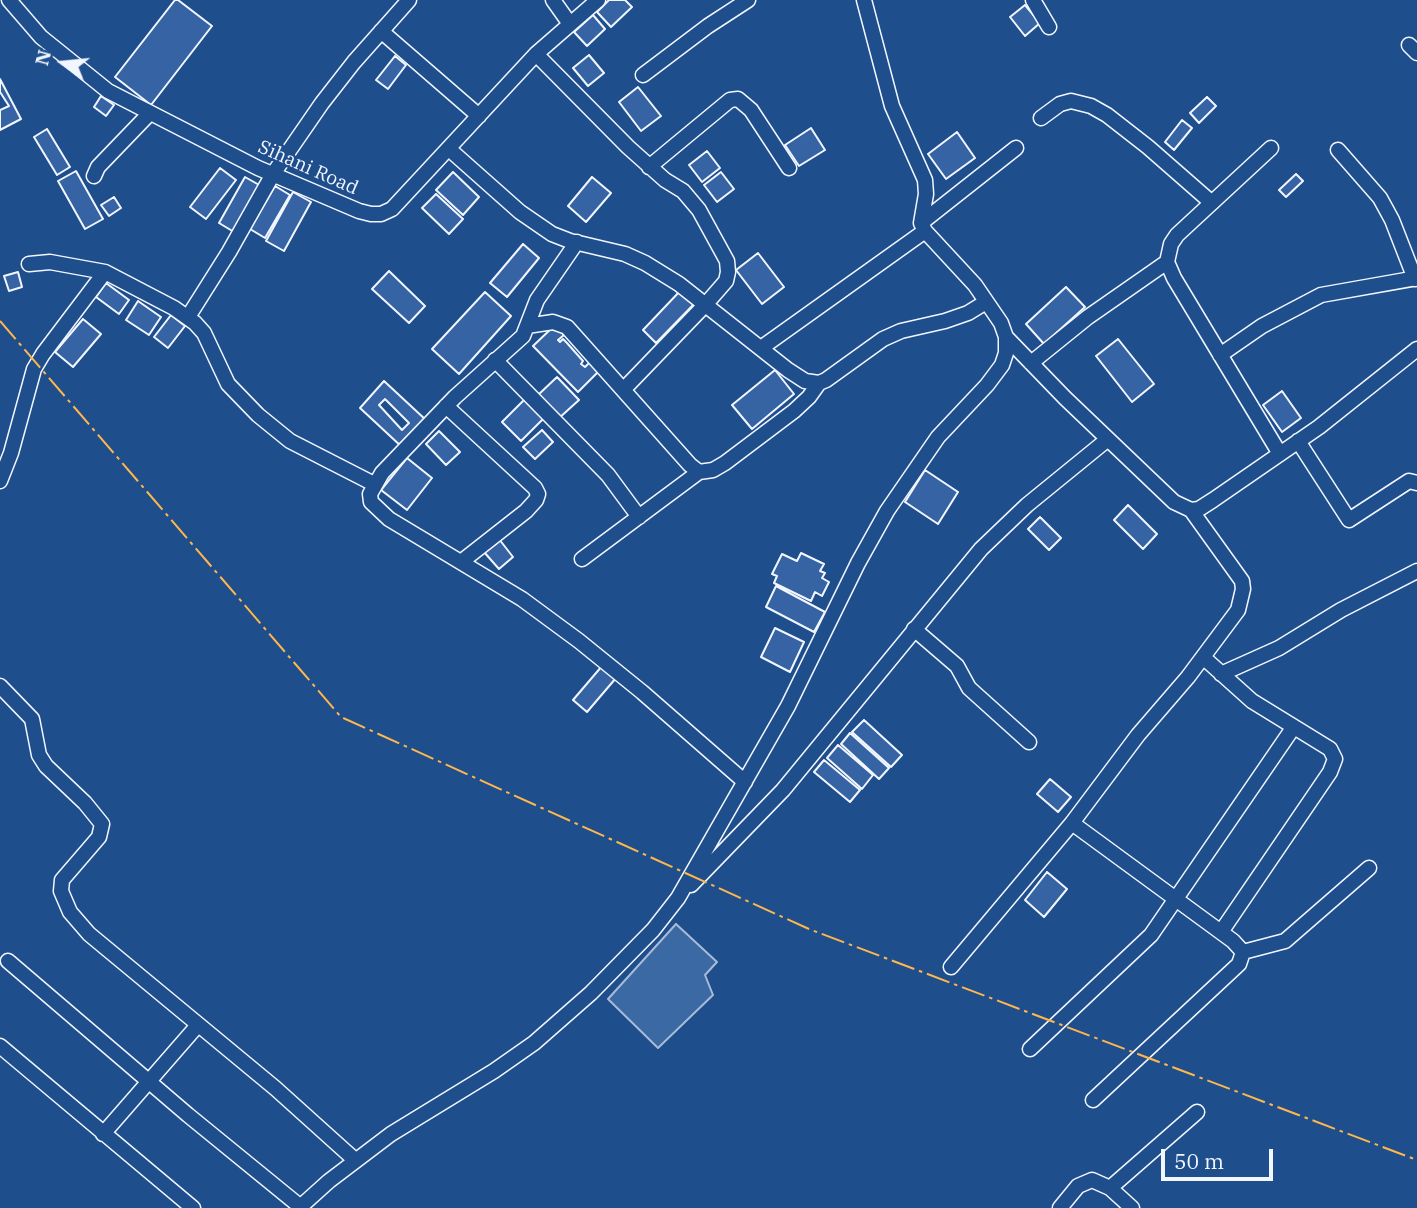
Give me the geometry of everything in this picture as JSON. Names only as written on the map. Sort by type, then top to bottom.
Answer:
[{"type":"street","name":"Sihani Road","points":[[9,0],[41,37],[108,91],[149,114],[273,174],[359,211],[381,214],[392,209],[536,54],[598,0]]},
{"type":"street","points":[[188,317],[273,174],[354,62],[409,0]]},
{"type":"street","points":[[553,0],[570,24]]},
{"type":"street","points":[[643,75],[748,0]]},
{"type":"street","points":[[678,898],[788,706],[858,563],[887,511],[938,437],[987,385],[1002,365],[1006,353],[1006,337],[1002,323],[975,285],[923,227],[925,180],[892,106],[864,0]]},
{"type":"street","points":[[1033,0],[1049,27]]},
{"type":"street","points":[[381,31],[480,116]]},
{"type":"street","points":[[536,54],[649,166],[683,191],[699,209],[727,261],[726,281],[624,389]]},
{"type":"street","points":[[649,166],[730,100],[738,99],[751,110],[789,168]]},
{"type":"street","points":[[1041,118],[1060,104],[1071,101],[1091,106],[1148,146],[1212,203]]},
{"type":"street","points":[[94,176],[98,167],[149,114]]},
{"type":"street","points":[[761,348],[923,227],[1016,148]]},
{"type":"street","points":[[1271,148],[1171,243],[1167,262],[1280,454]]},
{"type":"street","points":[[449,149],[520,212],[552,234],[625,254],[645,263],[706,304],[799,378],[818,383]]},
{"type":"street","points":[[1220,355],[1262,326],[1321,295],[1416,278],[1380,198],[1338,149]]},
{"type":"street","points":[[577,242],[537,300],[523,336],[446,405],[374,484],[370,502],[377,510],[523,599],[642,692],[745,782]]},
{"type":"street","points":[[29,264],[50,262],[104,272],[188,317],[204,333],[228,384],[258,415],[290,440],[374,484]]},
{"type":"street","points":[[1031,363],[1097,310],[1167,262]]},
{"type":"street","points":[[0,481],[34,369],[104,272]]},
{"type":"street","points":[[582,559],[699,472],[713,470],[735,456],[794,411],[818,383],[883,339],[901,331],[959,317],[986,302]]},
{"type":"street","points":[[527,326],[553,322],[567,327],[699,472]]},
{"type":"street","points":[[951,967],[1072,823],[1138,734],[1203,657],[1238,610],[1243,589],[1238,573],[1191,510],[1174,502],[1006,337]]},
{"type":"street","points":[[1191,510],[1199,509],[1280,454],[1415,355]]},
{"type":"street","points":[[495,360],[608,475],[639,517]]},
{"type":"street","points":[[446,405],[535,488],[538,494],[526,511],[461,562]]},
{"type":"street","points":[[8,961],[301,1208],[355,1160],[534,1043],[591,993],[631,954],[678,898],[783,790],[957,575],[1003,526],[1108,439]]},
{"type":"street","points":[[1298,441],[1349,520],[1409,481],[1417,483]]},
{"type":"street","points":[[1221,674],[1279,648],[1341,610],[1417,571]]},
{"type":"street","points":[[914,629],[957,666],[969,688],[1029,742]]},
{"type":"street","points":[[1203,657],[1252,701],[1334,754],[1334,764],[1221,932]]},
{"type":"street","points":[[0,686],[33,719],[39,755],[46,766],[85,803],[102,824],[99,837],[65,874],[61,891],[70,912],[89,934],[275,1087],[355,1160]]},
{"type":"street","points":[[1030,1049],[1141,946],[1293,728]]},
{"type":"street","points":[[1072,823],[1221,932],[1243,952]]},
{"type":"street","points":[[1243,952],[1285,941],[1369,867]]},
{"type":"street","points":[[1093,1100],[1239,964],[1243,952]]},
{"type":"street","points":[[103,1134],[198,1025]]},
{"type":"street","points":[[0,1046],[193,1208]]},
{"type":"street","points":[[1110,1188],[1197,1112]]},
{"type":"street","points":[[1060,1208],[1084,1182],[1092,1180],[1110,1188],[1132,1208]]},
{"type":"water","points":[[676,924],[717,962],[705,975],[713,995],[658,1048],[608,999]]},
{"type":"building","points":[[175,0],[212,26],[151,105],[115,77]]},
{"type":"building","points":[[609,0],[625,0],[632,7],[611,27],[597,12]]},
{"type":"building","points":[[1025,5],[1040,23],[1025,36],[1010,17]]},
{"type":"building","points":[[593,15],[605,29],[587,46],[574,32]]},
{"type":"building","points":[[589,55],[604,73],[588,86],[573,68]]},
{"type":"building","points":[[395,56],[406,65],[388,89],[376,80]]},
{"type":"building","points":[[0,79],[21,119],[0,130],[0,110],[9,106],[0,92]]},
{"type":"building","points":[[638,87],[661,116],[641,131],[619,102]]},
{"type":"building","points":[[101,96],[114,105],[106,116],[94,107]]},
{"type":"building","points":[[1207,97],[1216,106],[1199,123],[1190,113]]},
{"type":"building","points":[[1182,120],[1192,128],[1174,150],[1165,142]]},
{"type":"building","points":[[811,128],[825,150],[799,166],[785,145]]},
{"type":"building","points":[[47,129],[70,167],[57,175],[34,137]]},
{"type":"building","points":[[957,132],[975,158],[946,179],[928,154]]},
{"type":"building","points":[[707,151],[720,168],[702,182],[689,165]]},
{"type":"building","points":[[220,168],[236,180],[206,219],[190,207]]},
{"type":"building","points":[[76,171],[103,219],[85,229],[58,181]]},
{"type":"building","points":[[453,172],[479,197],[463,215],[436,190]]},
{"type":"building","points":[[721,172],[734,189],[717,202],[704,185]]},
{"type":"building","points":[[1296,174],[1303,181],[1286,197],[1279,190]]},
{"type":"building","points":[[245,177],[261,186],[234,232],[219,223]]},
{"type":"building","points":[[592,177],[611,193],[586,222],[568,206]]},
{"type":"building","points":[[275,186],[290,195],[265,238],[250,229]]},
{"type":"building","points":[[293,192],[311,202],[284,251],[266,241]]},
{"type":"building","points":[[436,194],[463,219],[449,234],[422,208]]},
{"type":"building","points":[[114,197],[121,208],[109,216],[101,205]]},
{"type":"building","points":[[523,244],[539,258],[507,297],[490,283]]},
{"type":"building","points":[[758,253],[784,287],[762,304],[736,270]]},
{"type":"building","points":[[389,271],[425,306],[409,323],[372,289]]},
{"type":"building","points":[[18,272],[22,287],[9,291],[4,276]]},
{"type":"building","points":[[106,283],[129,300],[119,314],[96,297]]},
{"type":"building","points":[[1066,287],[1085,307],[1044,344],[1026,324]]},
{"type":"building","points":[[681,290],[695,303],[656,343],[643,330]]},
{"type":"building","points":[[485,292],[511,316],[459,374],[432,349]]},
{"type":"building","points":[[138,301],[161,317],[149,335],[126,320]]},
{"type":"building","points":[[171,315],[185,326],[168,348],[154,337]]},
{"type":"building","points":[[83,319],[101,334],[73,367],[55,352]]},
{"type":"building","points":[[555,325],[564,335],[558,340],[560,342],[563,339],[567,343],[583,361],[581,364],[585,367],[590,362],[599,371],[578,392],[533,346]]},
{"type":"building","points":[[1118,339],[1154,384],[1132,402],[1096,356]]},
{"type":"building","points":[[775,370],[794,394],[752,429],[732,405]]},
{"type":"building","points":[[557,377],[579,400],[558,419],[537,396]]},
{"type":"building","points":[[384,381],[427,421],[403,448],[360,408]],"holes":[[[385,399],[409,423],[402,430],[379,405]]]},
{"type":"building","points":[[1282,391],[1301,418],[1282,432],[1263,405]]},
{"type":"building","points":[[524,400],[543,419],[521,441],[502,422]]},
{"type":"building","points":[[542,430],[553,442],[535,459],[523,447]]},
{"type":"building","points":[[439,431],[460,452],[446,465],[426,444]]},
{"type":"building","points":[[407,458],[432,478],[407,510],[381,490]]},
{"type":"building","points":[[925,470],[958,492],[938,524],[905,502]]},
{"type":"building","points":[[1128,505],[1157,534],[1143,549],[1114,520]]},
{"type":"building","points":[[1040,517],[1061,538],[1049,550],[1028,529]]},
{"type":"building","points":[[499,539],[513,557],[499,569],[484,552]]},
{"type":"building","points":[[801,553],[824,564],[820,571],[825,573],[822,578],[829,582],[822,596],[815,592],[811,601],[774,583],[777,576],[772,574],[782,554],[797,561]]},
{"type":"building","points":[[776,586],[825,612],[814,632],[766,607]]},
{"type":"building","points":[[775,628],[804,642],[790,672],[761,657]]},
{"type":"building","points":[[602,666],[616,678],[587,712],[573,700]]},
{"type":"building","points":[[864,720],[902,755],[891,767],[852,732]]},
{"type":"building","points":[[850,733],[889,768],[879,779],[841,744]]},
{"type":"building","points":[[838,745],[873,775],[862,789],[827,758]]},
{"type":"building","points":[[824,760],[860,790],[850,802],[814,772]]},
{"type":"building","points":[[1050,779],[1071,797],[1058,812],[1037,794]]},
{"type":"building","points":[[1047,872],[1067,889],[1044,917],[1025,900]]},
{"type":"power","points":[[0,321],[341,717],[809,929],[1417,1160]]}]
